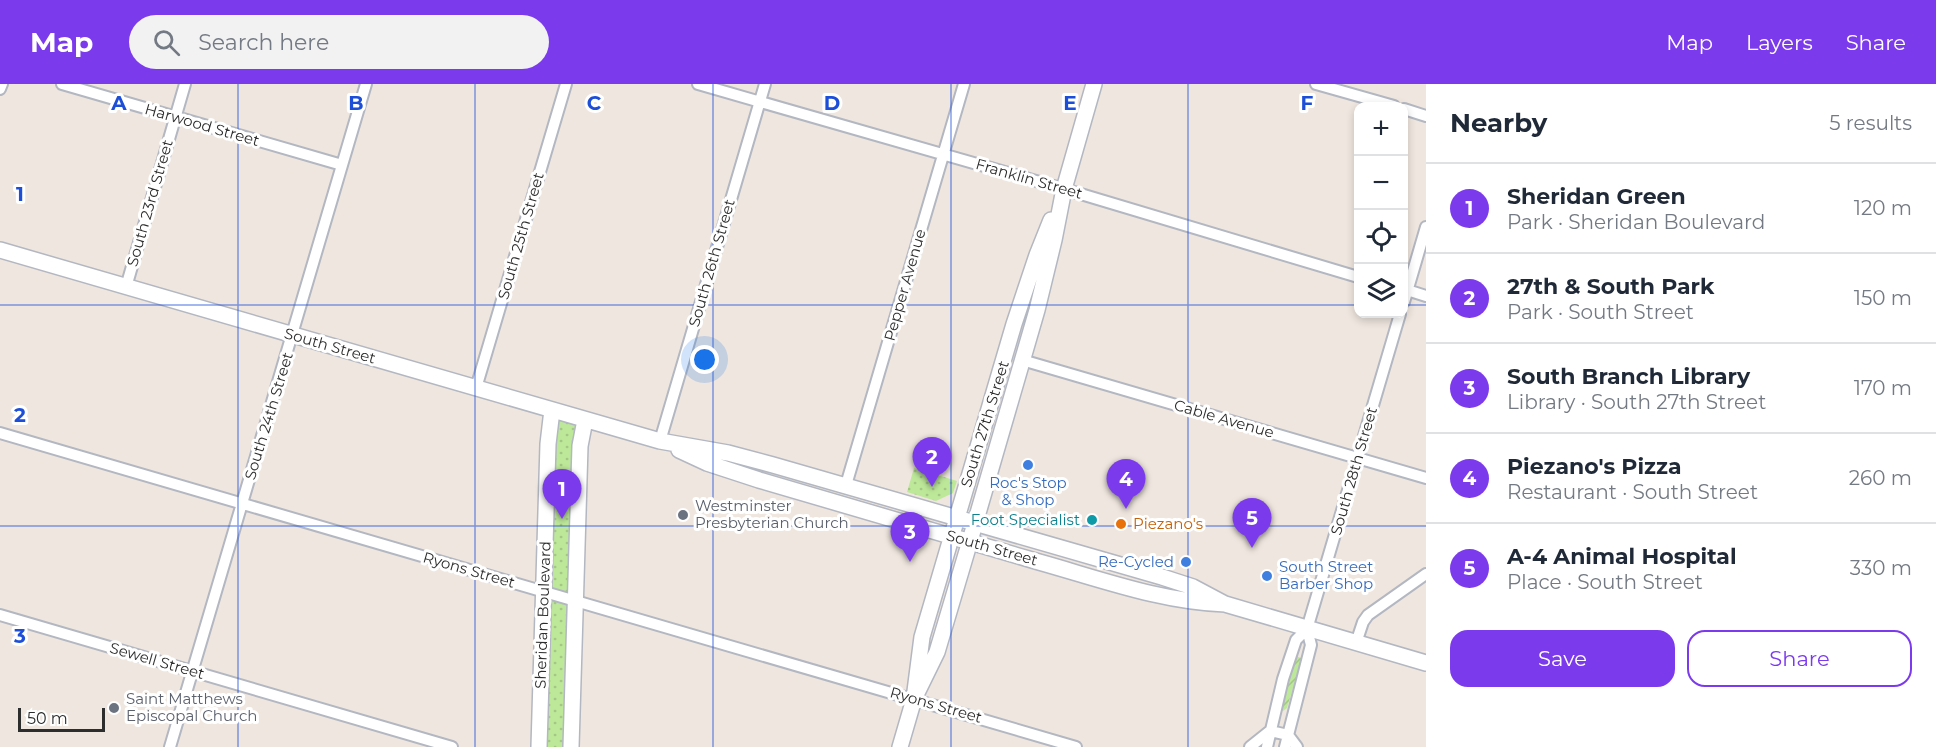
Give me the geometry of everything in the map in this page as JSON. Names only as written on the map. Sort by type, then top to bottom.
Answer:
[{"type":"main road","name":"South 27th Street","points":[[914,699],[937,652],[975,524],[1050,257],[1064,189],[1094,84]]},
{"type":"main road","name":"South 27th Street","points":[[900,747],[914,699],[922,637],[951,536],[1030,275],[1064,189]]},
{"type":"main road","name":"South Street","points":[[0,250],[660,441],[728,453],[846,485],[1172,580],[1193,587],[1225,604],[1426,663]]},
{"type":"main road","name":"Sheridan Boulevard","points":[[539,747],[548,444],[552,410]]},
{"type":"main road","name":"Sheridan Boulevard","points":[[571,747],[579,446],[585,420]]},
{"type":"main road","name":"South Street","points":[[660,441],[707,463],[759,480],[969,542],[1181,600],[1225,604]]},
{"type":"street","points":[[0,89],[2,84]]},
{"type":"street","name":"Harwood Street","points":[[62,84],[342,165]]},
{"type":"street","name":"South 23rd Street","points":[[126,286],[184,84]]},
{"type":"street","name":"South 24th Street","points":[[170,747],[366,84]]},
{"type":"street","name":"South 25th Street","points":[[476,388],[566,84]]},
{"type":"street","name":"Franklin Street","points":[[698,84],[1354,276]]},
{"type":"street","name":"South 26th Street","points":[[660,441],[765,84]]},
{"type":"street","name":"Pepper Avenue","points":[[846,485],[964,84]]},
{"type":"street","points":[[1316,84],[1380,102]]},
{"type":"street","points":[[1408,110],[1426,116]]},
{"type":"street","points":[[1408,281],[1426,227]]},
{"type":"street","points":[[1408,291],[1426,296]]},
{"type":"street","name":"South 28th Street","points":[[1307,629],[1399,318]]},
{"type":"street","name":"Cable Avenue","points":[[1022,360],[1426,478]]},
{"type":"street","name":"Ryons Street","points":[[0,433],[1077,747]]},
{"type":"street","points":[[1356,643],[1363,621],[1368,615],[1426,574]]},
{"type":"street","name":"Sewell Street","points":[[0,615],[452,747]]},
{"type":"street","points":[[1267,747],[1296,640],[1307,629]]},
{"type":"street","points":[[1285,747],[1311,645],[1307,629]]},
{"type":"street","points":[[1250,747],[1270,731],[1288,735],[1297,747]]},
{"type":"green space","points":[[552,410],[585,420],[571,747],[539,747]]},
{"type":"green space","points":[[914,468],[957,481],[953,493],[936,501],[907,492]]},
{"type":"green space","points":[[1296,656],[1301,658],[1301,661],[1287,708],[1283,711],[1280,709]]},
{"type":"place","name":"Roc's Stop & Shop","points":[[1028,465]]},
{"type":"place","name":"27th & South Park","points":[[932,487]]},
{"type":"place","name":"Piezano's Pizza","points":[[1126,509]]},
{"type":"place","name":"Westminster Presbyterian Church","points":[[683,515]]},
{"type":"place","name":"Sheridan Green","points":[[562,519]]},
{"type":"place","name":"Foot Specialist","points":[[1092,520]]},
{"type":"place","name":"Piezano's","points":[[1121,524]]},
{"type":"place","name":"A-4 Animal Hospital","points":[[1252,548]]},
{"type":"place","name":"South Branch Library","points":[[910,562]]},
{"type":"place","name":"Re-Cycled","points":[[1186,562]]},
{"type":"place","name":"South Street Barber Shop","points":[[1267,576]]},
{"type":"place","name":"Saint Matthews Episcopal Church","points":[[114,708]]}]
